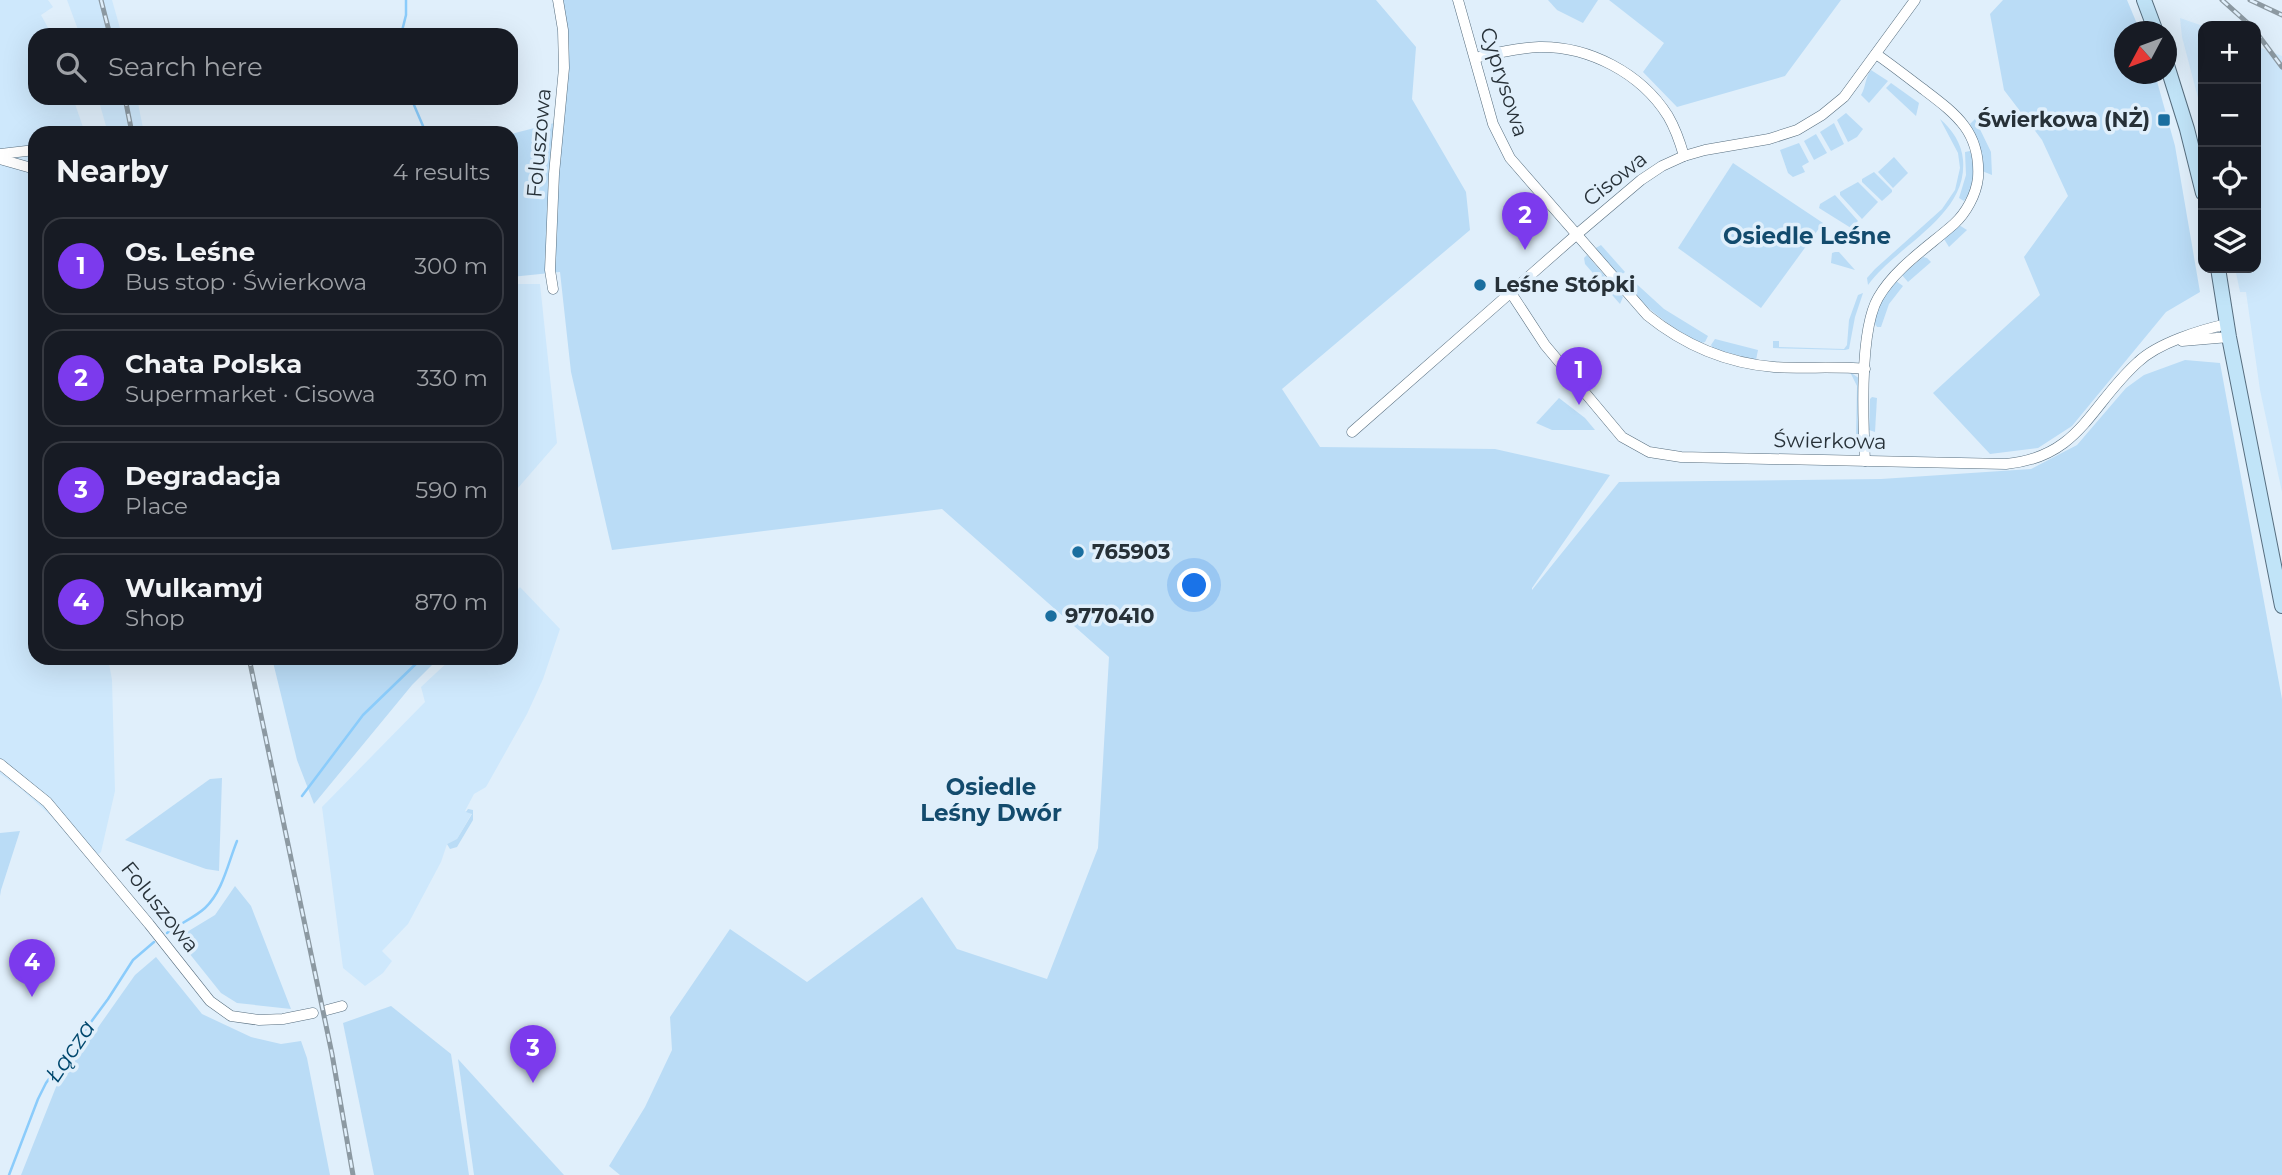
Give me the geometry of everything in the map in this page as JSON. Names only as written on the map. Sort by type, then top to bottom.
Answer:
[{"type":"main road","points":[[2144,0],[2152,21]]},
{"type":"main road","points":[[2173,84],[2198,172]]},
{"type":"main road","points":[[2219,273],[2282,606]]},
{"type":"street","name":"Foluszowa","points":[[553,289],[550,270],[554,174],[564,68],[563,30],[558,0]]},
{"type":"street","name":"Cyprysowa","points":[[1458,0],[1493,124],[1502,145],[1519,170],[1647,315],[1698,348],[1726,358],[1756,365],[1865,369]]},
{"type":"street","name":"Cisowa","points":[[1352,432],[1641,180],[1684,156],[1797,131],[1822,115],[1844,97],[1915,0]]},
{"type":"street","points":[[1475,58],[1526,48],[1552,47],[1608,63],[1643,87],[1661,106],[1676,131],[1684,156]]},
{"type":"street","points":[[1865,461],[1865,369],[1870,316],[1877,299],[1898,273],[1965,212],[1977,184],[1978,170],[1974,141],[1958,116],[1876,54]]},
{"type":"street","points":[[0,157],[28,151]]},
{"type":"street","points":[[0,157],[28,167]]},
{"type":"street","name":"Świerkowa","points":[[1511,293],[1545,345],[1611,425],[1635,446],[1649,453],[1665,456],[2006,464],[2040,457],[2071,439],[2139,361],[2152,352],[2201,330],[2228,331]]},
{"type":"street","name":"Foluszowa","points":[[0,764],[47,802],[149,923],[210,1001],[231,1016],[259,1020],[313,1013]]},
{"type":"street","points":[[327,1010],[342,1006]]},
{"type":"shaded area","points":[[0,0],[48,0],[53,7],[41,15],[48,28],[28,28],[28,105],[75,105],[83,126],[28,126],[28,665],[109,665],[115,791],[101,852],[90,861],[50,815],[0,774]]},
{"type":"shaded area","points":[[67,0],[112,0],[120,28],[77,28]]},
{"type":"shaded area","points":[[559,0],[1376,0],[1416,47],[1412,99],[1466,192],[1470,230],[1282,389],[1320,447],[1495,449],[1610,475],[1532,590],[1619,482],[1881,479],[2031,469],[2077,445],[2126,388],[2144,375],[2185,360],[2220,363],[2282,699],[2282,1175],[620,1175],[609,1166],[645,1107],[672,1050],[670,1017],[730,929],[807,982],[922,897],[957,949],[1047,979],[1098,848],[1109,657],[942,509],[612,550],[571,372],[560,272],[518,276],[518,132],[562,121]]},
{"type":"shaded area","points":[[1548,0],[1598,0],[1583,23],[1557,10]]},
{"type":"shaded area","points":[[1609,0],[1841,0],[1785,76],[1677,107],[1643,72],[1664,43]]},
{"type":"shaded area","points":[[2003,0],[2127,0],[2136,21],[2114,21],[2114,84],[2158,84],[2175,146],[2200,292],[2166,312],[2072,426],[2038,448],[1990,454],[1933,393],[2040,295],[2024,257],[2068,196],[2042,140],[2004,90],[1990,14]]},
{"type":"shaded area","points":[[2180,18],[2198,24],[2198,98],[2182,37]]},
{"type":"shaded area","points":[[2261,48],[2282,56],[2282,492],[2260,390],[2246,292],[2240,292],[2236,273],[2261,273]]},
{"type":"shaded area","points":[[1871,70],[1888,81],[1869,103],[1861,95]]},
{"type":"shaded area","points":[[1891,83],[1919,103],[1916,116],[1886,88]]},
{"type":"shaded area","points":[[100,105],[138,105],[143,126],[106,126]]},
{"type":"shaded area","points":[[1846,113],[1863,129],[1857,137],[1848,142],[1837,120]]},
{"type":"shaded area","points":[[1940,119],[1949,127],[1961,148],[1962,180],[1943,214],[1868,285],[1867,278],[1875,269],[1942,209],[1955,190],[1960,168],[1958,153]]},
{"type":"shaded area","points":[[1975,119],[1991,152],[1992,175],[1982,171],[1979,145],[1970,124]]},
{"type":"shaded area","points":[[1834,123],[1844,144],[1831,151],[1820,132]]},
{"type":"shaded area","points":[[1816,134],[1827,153],[1814,160],[1804,141]]},
{"type":"shaded area","points":[[1799,143],[1809,162],[1802,166],[1805,172],[1793,177],[1788,173],[1780,150]]},
{"type":"shaded area","points":[[1970,151],[1973,177],[1964,201],[1959,198],[1966,175],[1965,152]]},
{"type":"shaded area","points":[[1894,157],[1908,173],[1893,188],[1878,172]]},
{"type":"shaded area","points":[[1733,163],[1823,223],[1761,308],[1678,248]]},
{"type":"shaded area","points":[[1874,172],[1892,190],[1882,201],[1862,182],[1862,179]]},
{"type":"shaded area","points":[[1858,182],[1878,202],[1862,219],[1840,195],[1840,192]]},
{"type":"shaded area","points":[[1835,195],[1858,221],[1851,228],[1819,208],[1820,204]]},
{"type":"shaded area","points":[[1959,225],[1967,230],[1949,247],[1944,239]]},
{"type":"shaded area","points":[[1601,245],[1625,272],[1616,274],[1594,249]]},
{"type":"shaded area","points":[[1839,252],[1855,270],[1831,263],[1832,253]]},
{"type":"shaded area","points":[[1587,255],[1623,297],[1620,304],[1585,264],[1584,258]]},
{"type":"shaded area","points":[[1923,257],[1931,262],[1908,282],[1902,275]]},
{"type":"shaded area","points":[[1630,278],[1664,309],[1708,336],[1705,342],[1701,343],[1680,331],[1651,310],[1626,285]]},
{"type":"shaded area","points":[[1896,281],[1903,286],[1889,304],[1881,327],[1877,327],[1874,322],[1881,300]]},
{"type":"shaded area","points":[[518,284],[540,284],[557,443],[518,488]]},
{"type":"shaded area","points":[[1863,293],[1849,349],[1845,350],[1773,348],[1773,341],[1779,341],[1779,347],[1844,349],[1847,345],[1849,320],[1858,295]]},
{"type":"shaded area","points":[[1715,339],[1758,350],[1756,360],[1713,349],[1711,345]]},
{"type":"shaded area","points":[[1850,372],[1860,379],[1859,445],[1856,442],[1857,386]]},
{"type":"shaded area","points":[[1872,397],[1877,398],[1875,432],[1869,430]]},
{"type":"shaded area","points":[[1559,398],[1585,418],[1595,430],[1552,430],[1536,423]]},
{"type":"shaded area","points":[[520,587],[560,629],[543,679],[527,714],[486,787],[474,794],[465,811],[472,813],[457,839],[447,844],[441,862],[408,924],[382,951],[392,961],[383,973],[365,986],[343,968],[322,807],[425,702],[421,687],[445,665],[518,665]]},
{"type":"shaded area","points":[[274,665],[432,665],[412,685],[314,804],[297,760]]},
{"type":"shaded area","points":[[222,778],[219,871],[206,869],[125,840],[210,779]]},
{"type":"shaded area","points":[[468,809],[473,810],[473,820],[457,847],[450,849],[447,844],[457,839],[472,814],[466,812]]},
{"type":"shaded area","points":[[20,831],[1,890],[0,896],[0,833]]},
{"type":"shaded area","points":[[235,886],[251,906],[291,1009],[237,1003],[221,993],[177,938],[215,915]]},
{"type":"shaded area","points":[[156,957],[202,1014],[251,1037],[281,1044],[301,1041],[307,1058],[330,1175],[21,1175],[56,1087],[135,975]]},
{"type":"shaded area","points":[[391,1006],[451,1054],[469,1175],[374,1175],[343,1023]]},
{"type":"shaded area","points":[[458,1059],[564,1175],[474,1175]]},
{"type":"waterway","name":"Łącza","points":[[403,28],[406,0]]},
{"type":"waterway","name":"Łącza","points":[[414,105],[423,126]]},
{"type":"waterway","name":"Łącza","points":[[302,796],[363,715],[415,665]]},
{"type":"waterway","name":"Łącza","points":[[167,933],[201,912],[211,901],[221,885],[237,841]]},
{"type":"waterway","name":"Łącza","points":[[9,1175],[46,1083],[108,999],[133,960],[154,942]]},
{"type":"railway","points":[[101,0],[108,28]]},
{"type":"railway","points":[[2222,0],[2245,21]]},
{"type":"railway","points":[[2250,0],[2282,15]]},
{"type":"railway","points":[[2261,39],[2282,67]]},
{"type":"railway","points":[[126,105],[131,126]]},
{"type":"railway","points":[[250,665],[332,1054],[353,1175]]},
{"type":"place","name":"Świerkowa (NŻ)","points":[[2164,120]]},
{"type":"place","name":"Chata Polska","points":[[1525,250]]},
{"type":"place","name":"Leśne Stópki","points":[[1480,285]]},
{"type":"place","name":"Os. Leśne","points":[[1579,405]]},
{"type":"place","name":"765903","points":[[1078,552]]},
{"type":"place","name":"9770410","points":[[1051,616]]},
{"type":"place","name":"Wulkamyj","points":[[32,997]]},
{"type":"place","name":"Degradacja","points":[[533,1083]]},
{"type":"district","name":"Osiedle Leśne","points":[[1807,236]]},
{"type":"district","name":"Osiedle Leśny Dwór","points":[[991,800]]}]
